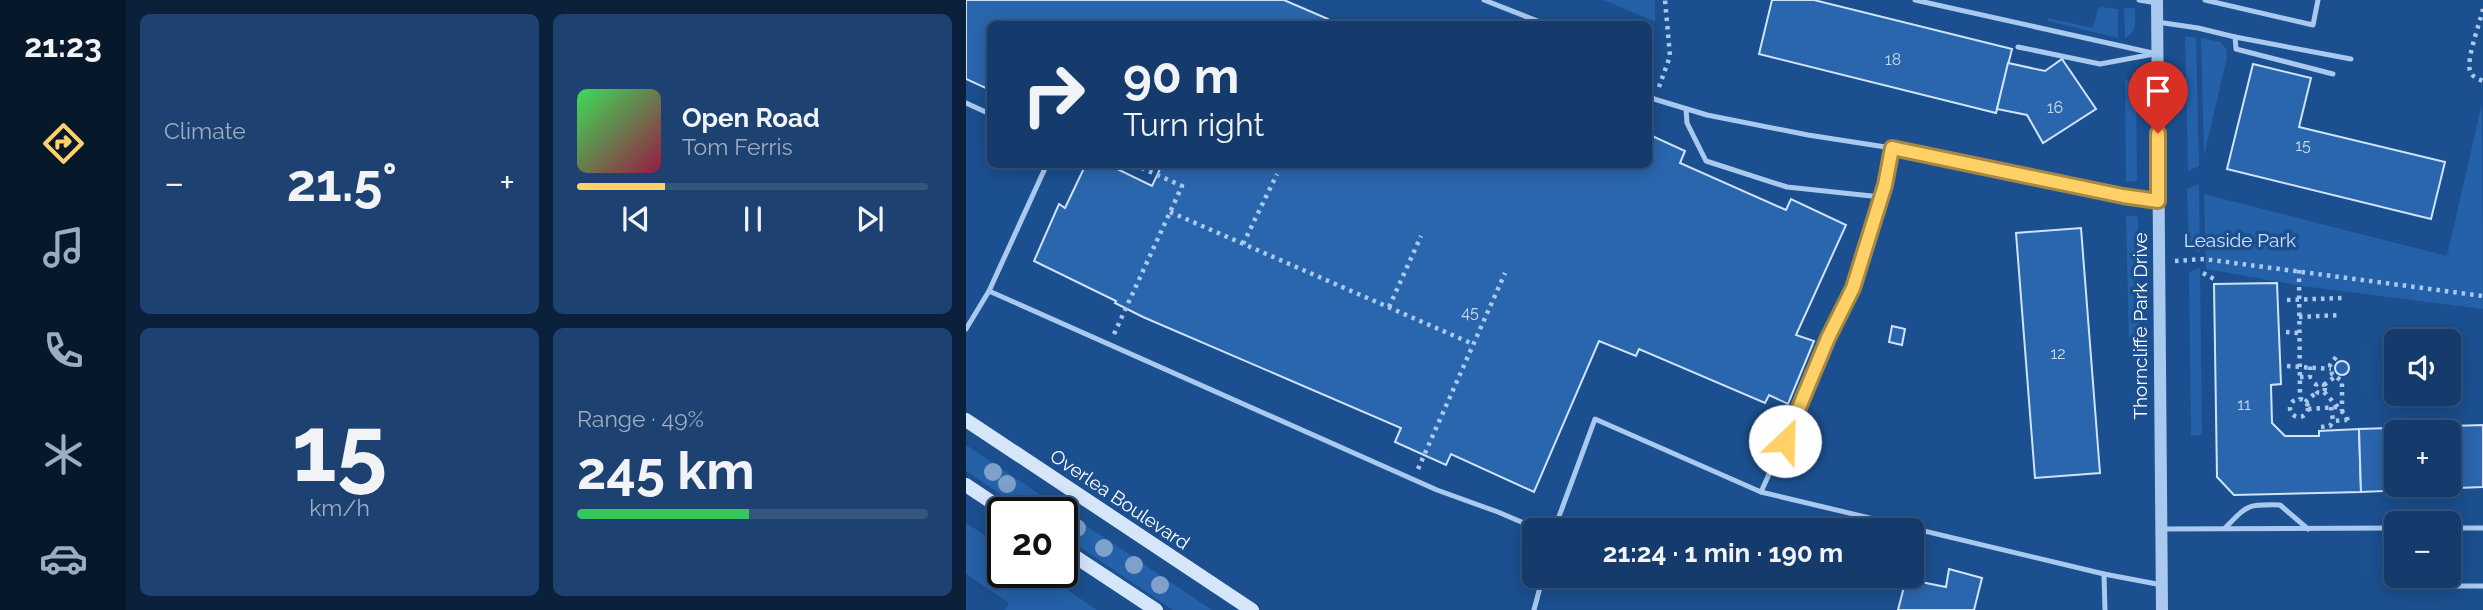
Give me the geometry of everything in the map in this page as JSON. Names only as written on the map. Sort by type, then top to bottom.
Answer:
[{"type":"main road","name":"Overlea Boulevard","points":[[966,420],[1252,610]]},
{"type":"main road","points":[[966,485],[987,499]]},
{"type":"main road","points":[[1078,559],[1156,610]]},
{"type":"street","name":"Thorncliffe Park Drive","points":[[2157,2],[2162,610]]},
{"type":"lane","points":[[1484,0],[1537,21]]},
{"type":"lane","points":[[1915,0],[2157,54]]},
{"type":"lane","points":[[2139,0],[2157,2]]},
{"type":"lane","points":[[2207,0],[2313,25],[2318,0]]},
{"type":"lane","points":[[2157,22],[2198,27],[2235,37],[2351,59]]},
{"type":"lane","points":[[2235,37],[2235,50],[2333,74]]},
{"type":"lane","points":[[2018,47],[2099,64],[2157,54]]},
{"type":"lane","points":[[1654,99],[1707,115],[1892,148],[2158,201]]},
{"type":"lane","points":[[966,103],[987,113]]},
{"type":"lane","points":[[1686,109],[1688,123],[1706,161],[1787,187],[1881,197]]},
{"type":"lane","points":[[1761,492],[1853,288],[1881,197],[1892,148]]},
{"type":"lane","points":[[966,329],[989,291],[1044,168]]},
{"type":"lane","points":[[989,291],[1413,479],[1522,523]]},
{"type":"lane","points":[[1558,518],[1595,419],[1761,492],[2104,574],[2162,585]]},
{"type":"lane","points":[[2224,529],[2247,506],[2253,504],[2280,505],[2308,528]]},
{"type":"lane","points":[[2161,529],[2384,528]]},
{"type":"lane","points":[[2461,528],[2483,528]]},
{"type":"lane","points":[[2104,574],[2105,610]]},
{"type":"lane","points":[[2461,586],[2483,586]]},
{"type":"lane","points":[[1534,610],[1539,588]]},
{"type":"path","points":[[1654,99],[1670,56],[1665,0]]},
{"type":"path","points":[[2483,9],[2470,71],[2476,79],[2483,81]]},
{"type":"path","points":[[1110,344],[1182,186],[1142,168]]},
{"type":"path","points":[[1243,244],[1277,174]]},
{"type":"path","points":[[1170,212],[1473,344]]},
{"type":"path","points":[[1390,307],[1421,236]]},
{"type":"path","points":[[2159,261],[2204,259],[2483,296]]},
{"type":"path","points":[[2299,270],[2300,377],[2302,400],[2308,409]]},
{"type":"path","points":[[1413,479],[1505,273]]},
{"type":"path","points":[[2203,274],[2218,281]]},
{"type":"path","points":[[2287,300],[2343,298]]},
{"type":"path","points":[[2299,317],[2341,315]]},
{"type":"path","points":[[2286,332],[2299,333]]},
{"type":"path","points":[[2333,421],[2348,423],[2342,411],[2343,381],[2336,376],[2330,365],[2336,357]]},
{"type":"path","points":[[2287,366],[2331,369]]},
{"type":"path","points":[[2310,366],[2310,377]]},
{"type":"path","points":[[2335,407],[2308,409],[2299,417],[2292,413],[2292,402],[2324,389],[2336,376]]},
{"type":"path","points":[[2300,377],[2310,377],[2324,389],[2335,407],[2342,411]]},
{"type":"path","points":[[2317,392],[2318,384]]},
{"type":"path","points":[[2321,427],[2330,426],[2335,407]]},
{"type":"green space","points":[[1604,0],[1655,0],[1655,22]]},
{"type":"green space","points":[[2101,7],[2118,9],[2118,38],[2048,21],[2048,18],[2093,28]]},
{"type":"green space","points":[[2124,8],[2135,8],[2134,29],[2125,38]]},
{"type":"green space","points":[[2185,36],[2196,38],[2199,166],[2188,171]]},
{"type":"green space","points":[[2201,38],[2220,42],[2226,49],[2227,57],[2204,156]]},
{"type":"green space","points":[[2125,78],[2136,86],[2137,181],[2126,182]]},
{"type":"green space","name":"Leaside Park","points":[[2482,103],[2483,309],[2302,286],[2206,269],[2204,194],[2447,256]]},
{"type":"green space","points":[[2199,184],[2200,252],[2189,250],[2187,189]]},
{"type":"green space","points":[[2126,215],[2138,217],[2139,326],[2129,340]]},
{"type":"green space","points":[[2200,268],[2202,435],[2191,436],[2189,272]]},
{"type":"green space","points":[[966,445],[1044,497],[1005,497],[966,471]]},
{"type":"green space","points":[[1078,520],[1212,610],[1173,610],[1078,546]]},
{"type":"green space","points":[[966,523],[987,537],[987,588],[1065,588],[1097,610],[1005,610],[1009,603],[966,574]]},
{"type":"building","points":[[966,0],[1284,0],[1328,19],[987,21],[987,89],[966,79]]},
{"type":"building","points":[[1772,0],[1814,0],[2012,49],[1996,113],[1759,54]]},
{"type":"building","points":[[2062,59],[2096,109],[2043,143],[2027,115],[1997,109],[2008,63],[2045,71]]},
{"type":"building","points":[[2253,64],[2311,78],[2299,127],[2445,162],[2431,219],[2227,169]]},
{"type":"building","points":[[1652,136],[1685,151],[1680,163],[1786,210],[1791,199],[1846,225],[1796,335],[1814,341],[1788,404],[1769,395],[1765,403],[1639,349],[1636,356],[1599,341],[1534,492],[1451,454],[1446,465],[1395,442],[1401,428],[1143,317],[1034,261],[1059,204],[1065,208],[1084,168],[1115,168],[1152,186],[1161,168],[1652,168]]},
{"type":"building","points":[[2081,228],[2100,473],[2035,478],[2016,233]]},
{"type":"building","name":"Leaside Park","points":[[2277,283],[2281,384],[2271,385],[2272,423],[2285,436],[2319,436],[2319,431],[2359,429],[2361,492],[2234,495],[2217,477],[2214,284]]},
{"type":"building","points":[[1892,326],[1905,329],[1902,345],[1889,342]]},
{"type":"building","points":[[2339,361],[2345,361],[2349,368],[2345,375],[2339,375],[2335,371],[2335,365]]},
{"type":"building","points":[[2483,425],[2483,487],[2461,488],[2461,426]]},
{"type":"building","points":[[2384,428],[2384,491],[2361,492],[2359,429]]},
{"type":"building","points":[[1949,569],[1982,578],[1974,610],[1898,610],[1904,588],[1924,588],[1924,583],[1946,587]]},
{"type":"route","points":[[1785,441],[1828,338],[1853,288],[1885,185],[1892,148],[2158,201],[2158,133]]}]
